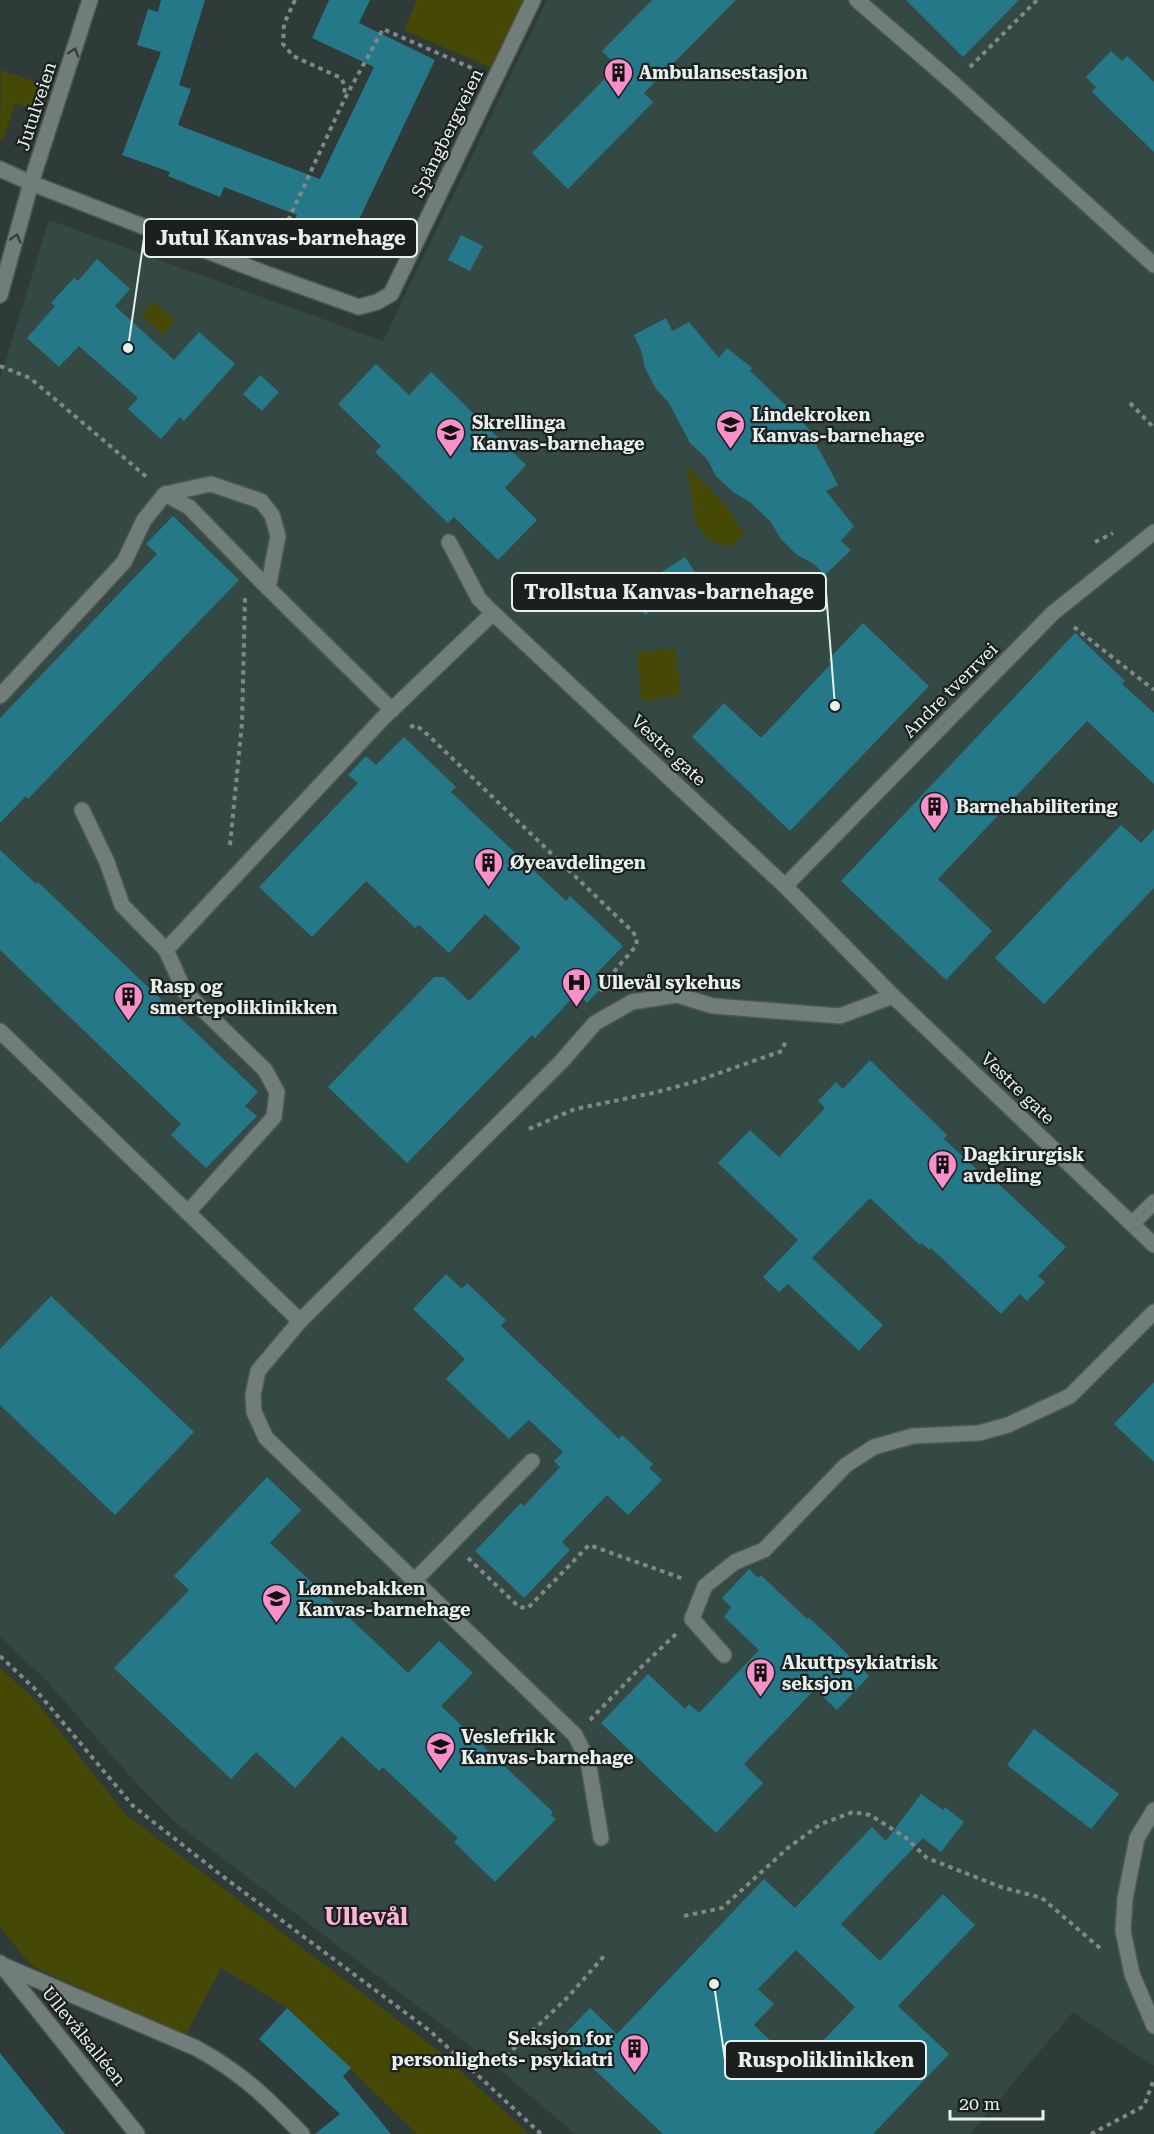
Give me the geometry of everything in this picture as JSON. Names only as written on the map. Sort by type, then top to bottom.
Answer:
[{"type":"street","name":"Jutulveien","points":[[0,295],[31,183],[90,0]]},
{"type":"street","name":"Spångbergveien","points":[[0,169],[264,273],[359,307],[377,302],[391,294],[533,0]]},
{"type":"street","points":[[858,0],[1154,265]]},
{"type":"street","points":[[0,696],[124,562],[144,520],[165,494],[210,484],[261,501],[272,515],[278,536],[268,588]]},
{"type":"street","points":[[165,494],[189,507],[392,710]]},
{"type":"street","name":"Andre tverrvei","points":[[785,886],[1053,613],[1154,532]]},
{"type":"street","name":"Vestre gate","points":[[449,543],[479,600],[785,886],[893,996],[1154,1245]]},
{"type":"street","points":[[166,950],[392,710],[493,613]]},
{"type":"street","points":[[82,810],[107,862],[122,905],[166,950],[185,992],[265,1070],[277,1092],[274,1117],[188,1212]]},
{"type":"street","points":[[601,1838],[588,1761],[575,1736],[266,1438],[254,1412],[253,1395],[258,1371],[300,1321],[561,1062],[595,1023],[632,1002],[677,995],[713,1006],[840,1016],[893,996]]},
{"type":"street","points":[[0,1031],[300,1321]]},
{"type":"street","points":[[1132,1224],[1154,1202]]},
{"type":"street","points":[[724,1655],[692,1619],[705,1586],[735,1562],[764,1550],[846,1465],[874,1448],[913,1436],[979,1432],[1008,1425],[1070,1396],[1154,1312]]},
{"type":"street","points":[[414,1581],[532,1461]]},
{"type":"street","points":[[1154,1810],[1137,1838],[1125,1899],[1123,1931],[1132,1974],[1154,2026]]},
{"type":"street","points":[[0,1963],[196,2048],[227,2065],[260,2091],[302,2134]]},
{"type":"street","name":"Ullevålsalléen","points":[[0,1963],[137,2134]]},
{"type":"path","points":[[296,0],[284,24],[283,44],[293,56],[342,78],[345,86],[344,100]]},
{"type":"path","points":[[953,83],[1037,0]]},
{"type":"path","points":[[264,273],[344,100],[383,28],[495,79]]},
{"type":"path","points":[[0,366],[30,378],[165,494]]},
{"type":"path","points":[[1130,404],[1154,428]]},
{"type":"path","points":[[225,888],[242,723],[245,598],[242,562]]},
{"type":"path","points":[[1073,626],[1154,690]]},
{"type":"path","points":[[405,728],[416,725],[428,735],[632,931],[637,938],[636,946],[612,974],[607,984],[597,993]]},
{"type":"path","points":[[519,1134],[575,1109],[694,1082],[771,1055],[782,1051],[786,1040]]},
{"type":"path","points":[[453,1542],[519,1607],[528,1608],[589,1545],[705,1586]]},
{"type":"path","points":[[575,1736],[636,1672],[692,1619]]},
{"type":"path","points":[[0,1656],[34,1688],[133,1806],[221,1875],[430,2031],[542,2134]]},
{"type":"path","points":[[684,1916],[722,1908],[789,1847],[821,1824],[853,1812],[870,1815],[905,1837],[927,1858],[1001,1887],[1042,1898],[1132,1974]]},
{"type":"path","points":[[506,2056],[568,1997],[605,1955]]},
{"type":"path","points":[[1090,2134],[1144,2106],[1154,2079]]},
{"type":"shaded area","points":[[417,0],[525,0],[492,68],[404,30]]},
{"type":"shaded area","name":"Ullevål sykehus","points":[[547,0],[1154,0],[1154,2066],[1073,2012],[970,2134],[575,2134],[486,2058],[176,1823],[137,1784],[45,1679],[0,1637],[0,379],[49,220],[383,341]]},
{"type":"shaded area","points":[[1,70],[39,83],[31,109],[15,103],[3,141],[0,139]]},
{"type":"shaded area","points":[[153,301],[175,320],[163,335],[141,315]]},
{"type":"shaded area","points":[[686,465],[728,508],[745,535],[727,547],[709,540],[696,524]]},
{"type":"shaded area","points":[[675,648],[681,695],[642,701],[637,653]]},
{"type":"shaded area","points":[[0,1668],[37,1702],[125,1814],[440,2052],[529,2134],[417,2134],[285,2006],[221,1968],[184,2038],[31,1965],[0,1927]]},
{"type":"building","points":[[161,0],[205,0],[179,85],[191,89],[178,125],[320,179],[374,67],[312,38],[329,0],[370,0],[359,23],[435,60],[342,255],[290,229],[297,215],[224,187],[220,197],[168,176],[170,172],[122,155],[161,52],[137,45],[148,9],[158,12]]},
{"type":"building","name":"Ambulansestasjon","points":[[652,0],[736,0],[644,93],[653,102],[568,189],[532,153],[617,66],[602,51]]},
{"type":"building","points":[[906,0],[1019,0],[963,57]]},
{"type":"building","points":[[1111,51],[1122,61],[1127,56],[1154,82],[1154,152],[1092,92],[1096,87],[1086,77]]},
{"type":"building","points":[[461,235],[483,246],[470,271],[448,260]]},
{"type":"building","points":[[97,259],[130,289],[115,306],[174,360],[199,332],[235,364],[184,421],[180,417],[161,439],[128,409],[138,398],[79,346],[59,367],[27,338],[55,306],[51,303],[74,278],[78,281]]},
{"type":"building","points":[[666,318],[672,331],[689,322],[719,358],[727,348],[752,368],[750,371],[792,409],[816,438],[814,440],[838,485],[826,491],[854,526],[841,541],[851,550],[825,575],[814,564],[797,555],[781,539],[770,521],[716,476],[707,459],[690,443],[669,403],[656,389],[645,368],[641,350],[634,335]]},
{"type":"building","name":"Skrellinga Kanvas-barnehage","points":[[376,364],[409,395],[431,372],[526,465],[505,488],[537,520],[498,560],[454,517],[448,523],[375,452],[381,446],[338,404]]},
{"type":"building","points":[[260,375],[279,392],[262,411],[243,394]]},
{"type":"building","points":[[173,516],[239,580],[28,799],[26,796],[0,823],[0,718],[157,554],[146,544]]},
{"type":"building","points":[[685,557],[700,580],[645,615],[630,592]]},
{"type":"building","points":[[863,623],[929,686],[790,831],[692,737],[724,703],[761,738],[832,663],[828,660]]},
{"type":"building","name":"Barnehabilitering","points":[[1075,633],[1125,681],[1122,684],[1154,713],[1154,784],[1087,721],[938,879],[992,931],[946,980],[841,881]]},
{"type":"building","name":"Øyeavdelingen","points":[[404,737],[456,787],[451,792],[566,901],[570,896],[623,946],[595,975],[605,984],[587,1003],[577,993],[535,1038],[532,1035],[407,1163],[328,1087],[434,977],[444,977],[469,1001],[521,948],[485,914],[449,953],[419,925],[415,928],[366,881],[312,937],[259,887],[358,783],[348,775],[366,756],[376,765]]},
{"type":"building","name":"Barnehabilitering","points":[[1121,825],[1141,843],[1154,829],[1154,888],[1044,1004],[995,958]]},
{"type":"building","name":"Rasp og smertepoliklinikken","points":[[0,850],[36,884],[38,882],[258,1092],[245,1106],[257,1116],[206,1168],[171,1135],[181,1124],[0,950]]},
{"type":"building","name":"Dagkirurgisk avdeling","points":[[870,1060],[947,1135],[944,1139],[985,1177],[988,1174],[1066,1247],[1038,1276],[1045,1282],[1027,1301],[1020,1294],[1001,1314],[931,1248],[929,1250],[922,1243],[920,1245],[870,1198],[812,1258],[883,1325],[859,1351],[788,1284],[779,1292],[763,1277],[798,1240],[718,1163],[750,1130],[779,1157],[825,1108],[818,1101],[836,1082],[843,1089]]},
{"type":"building","points":[[446,1274],[462,1289],[467,1283],[506,1320],[501,1326],[619,1439],[622,1435],[653,1464],[649,1468],[662,1480],[628,1515],[607,1495],[562,1542],[570,1550],[524,1598],[475,1551],[521,1503],[524,1506],[560,1467],[554,1461],[563,1452],[529,1420],[509,1439],[446,1379],[465,1359],[413,1309]]},
{"type":"building","points":[[51,1296],[194,1432],[115,1515],[0,1405],[0,1349]]},
{"type":"building","points":[[1154,1382],[1154,1462],[1114,1424]]},
{"type":"building","points":[[267,1477],[301,1510],[270,1543],[408,1673],[439,1641],[473,1673],[441,1706],[553,1812],[551,1815],[556,1819],[495,1882],[454,1842],[458,1838],[383,1767],[379,1771],[342,1736],[295,1788],[256,1752],[231,1779],[114,1668],[189,1590],[174,1576]]},
{"type":"building","name":"Akuttpsykiatrisk seksjon","points":[[749,1569],[758,1578],[761,1575],[807,1619],[808,1617],[830,1637],[869,1676],[837,1710],[815,1689],[744,1764],[763,1783],[716,1833],[601,1723],[648,1674],[685,1709],[689,1704],[699,1713],[759,1650],[724,1617],[731,1607],[722,1598]]},
{"type":"building","points":[[1034,1729],[1119,1794],[1091,1829],[1007,1765]]},
{"type":"building","points":[[921,1794],[943,1810],[945,1807],[964,1822],[941,1852],[923,1838],[841,1924],[880,1961],[943,1894],[975,1925],[898,2006],[949,2054],[873,2134],[663,2134],[561,2038],[590,2008],[617,2034],[764,1879],[795,1908],[872,1827],[886,1841]],"holes":[[[796,1950],[855,2007],[798,2067],[754,2025],[774,2004],[758,1989]]]},
{"type":"building","points":[[287,2008],[351,2068],[343,2076],[391,2134],[315,2134],[340,2114],[259,2039]]},
{"type":"building","points":[[0,2053],[65,2134],[0,2134]]},
{"type":"place","name":"Ambulansestasjon","points":[[618,98]]},
{"type":"place","name":"Jutul Kanvas-barnehage","points":[[128,348]]},
{"type":"place","name":"Lindekroken Kanvas-barnehage","points":[[731,450]]},
{"type":"place","name":"Skrellinga Kanvas-barnehage","points":[[451,458]]},
{"type":"place","name":"Trollstua Kanvas-barnehage","points":[[835,706]]},
{"type":"place","name":"Barnehabilitering","points":[[935,832]]},
{"type":"place","name":"Øyeavdelingen","points":[[489,888]]},
{"type":"place","name":"Ullevål sykehus","points":[[577,1008]]},
{"type":"place","name":"Rasp og smertepoliklinikken","points":[[129,1022]]},
{"type":"place","name":"Dagkirurgisk avdeling","points":[[942,1190]]},
{"type":"place","name":"Lønnebakken Kanvas-barnehage","points":[[277,1624]]},
{"type":"place","name":"Akuttpsykiatrisk seksjon","points":[[761,1698]]},
{"type":"place","name":"Veslefrikk Kanvas-barnehage","points":[[440,1772]]},
{"type":"place","name":"Ruspoliklinikken","points":[[714,1984]]},
{"type":"place","name":"Seksjon for personlighets- psykiatri","points":[[634,2074]]},
{"type":"district","name":"Ullevål","points":[[366,1917]]}]
